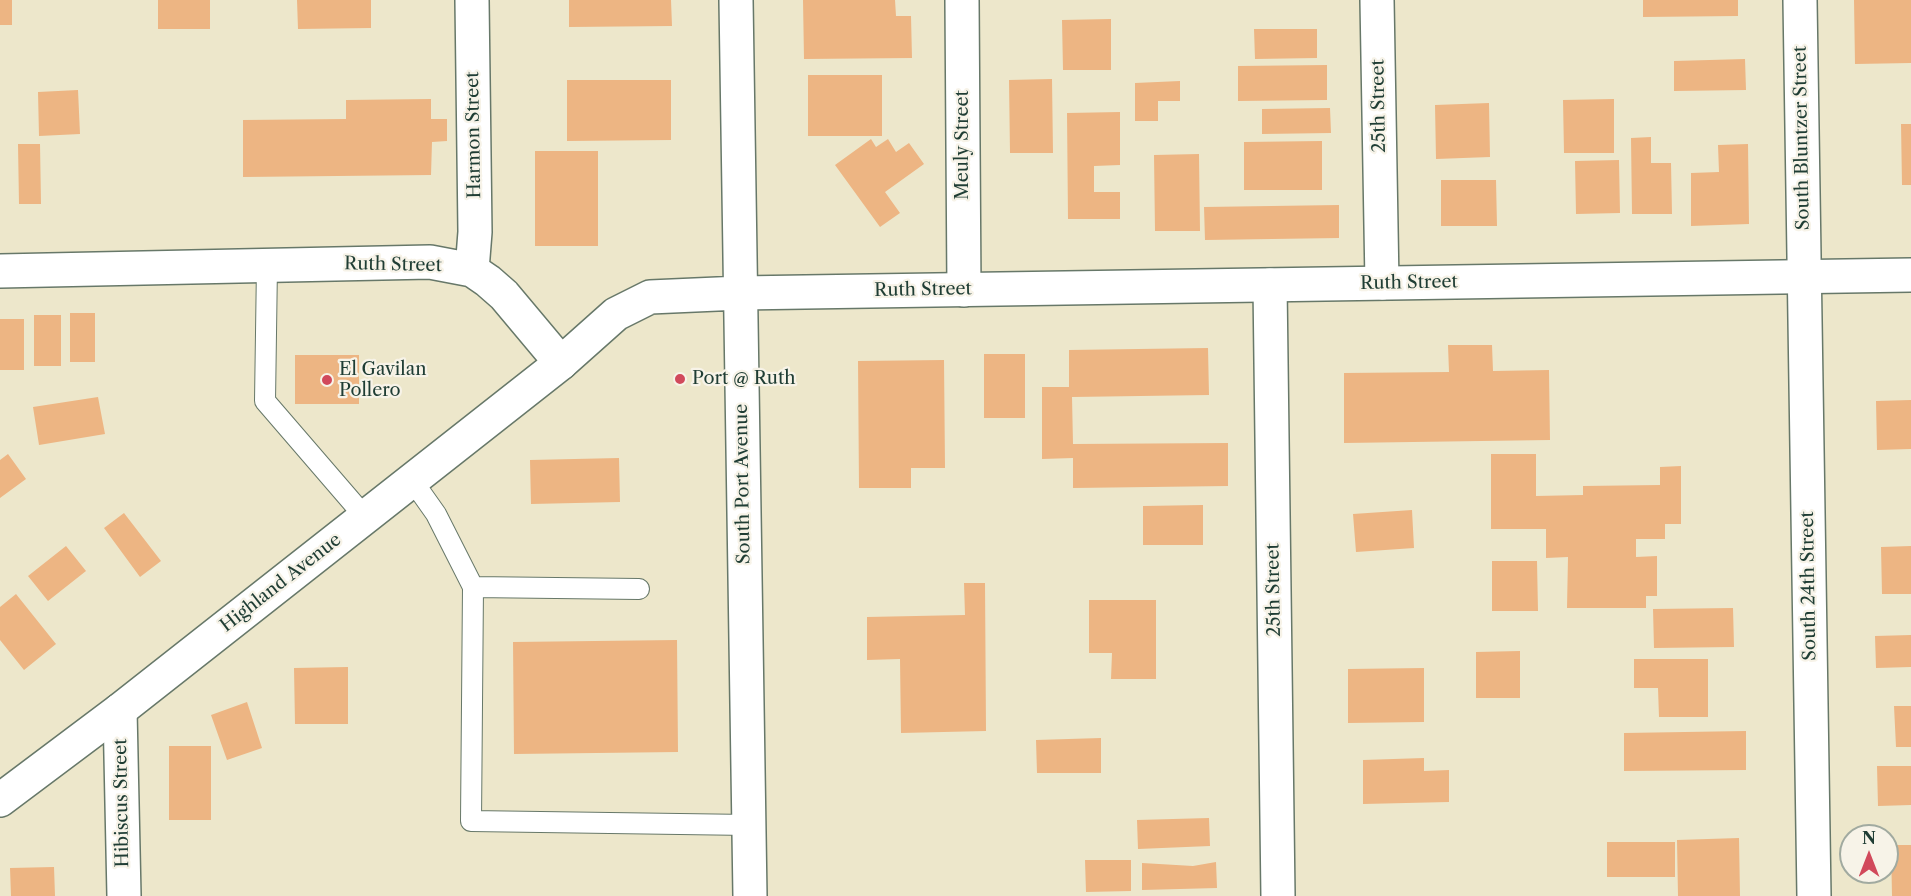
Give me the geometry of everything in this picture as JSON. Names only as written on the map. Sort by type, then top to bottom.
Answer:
[{"type":"street","name":"Harmon Street","points":[[472,0],[475,232],[472,270]]},
{"type":"street","name":"South Port Avenue","points":[[736,0],[750,896]]},
{"type":"street","name":"Meuly Street","points":[[962,0],[963,290]]},
{"type":"street","name":"25th Street","points":[[1377,0],[1382,283]]},
{"type":"street","name":"South Bluntzer Street","points":[[1800,0],[1804,277]]},
{"type":"street","name":"Ruth Street","points":[[0,272],[430,262],[472,270],[504,295],[561,363],[616,314],[651,297],[740,293],[1911,275]]},
{"type":"street","name":"South 24th Street","points":[[1804,277],[1814,896]]},
{"type":"street","name":"25th Street","points":[[1269,285],[1278,896]]},
{"type":"street","name":"Highland Avenue","points":[[0,800],[120,710],[561,363]]},
{"type":"street","name":"Hibiscus Street","points":[[120,710],[124,896]]},
{"type":"lane","points":[[267,265],[265,401],[365,517]]},
{"type":"lane","points":[[412,480],[436,514],[473,587],[471,821],[749,825]]},
{"type":"lane","points":[[473,587],[639,589]]},
{"type":"building","points":[[0,0],[12,0],[12,25],[0,25]]},
{"type":"building","points":[[158,0],[210,0],[210,29],[158,29]]},
{"type":"building","points":[[297,0],[371,0],[371,28],[298,29]]},
{"type":"building","points":[[569,0],[671,0],[672,26],[569,27]]},
{"type":"building","points":[[803,0],[895,0],[896,16],[911,16],[912,58],[804,59]]},
{"type":"building","points":[[1643,0],[1738,0],[1738,16],[1643,17]]},
{"type":"building","points":[[1854,0],[1911,0],[1911,63],[1855,64]]},
{"type":"building","points":[[1111,19],[1111,70],[1063,70],[1062,20]]},
{"type":"building","points":[[1254,29],[1317,29],[1317,58],[1255,59]]},
{"type":"building","points":[[1745,59],[1746,90],[1674,91],[1674,61]]},
{"type":"building","points":[[1327,65],[1327,100],[1238,101],[1238,66]]},
{"type":"building","points":[[808,75],[882,75],[882,136],[808,136]]},
{"type":"building","points":[[1052,79],[1053,153],[1010,153],[1009,80]]},
{"type":"building","points":[[567,80],[671,80],[671,140],[567,141]]},
{"type":"building","points":[[1180,81],[1180,101],[1158,101],[1158,121],[1135,121],[1135,83]]},
{"type":"building","points":[[78,90],[80,134],[39,136],[38,92]]},
{"type":"building","points":[[431,99],[431,119],[447,119],[447,141],[432,142],[431,175],[243,177],[243,120],[346,119],[346,100]]},
{"type":"building","points":[[1614,99],[1614,153],[1564,153],[1563,100]]},
{"type":"building","points":[[1489,103],[1490,157],[1436,159],[1435,105]]},
{"type":"building","points":[[1330,108],[1331,133],[1262,134],[1262,109]]},
{"type":"building","points":[[1120,112],[1120,165],[1094,166],[1094,192],[1120,192],[1120,219],[1068,219],[1067,113]]},
{"type":"building","points":[[1901,124],[1911,124],[1911,185],[1902,185]]},
{"type":"building","points":[[1651,137],[1651,163],[1671,163],[1672,214],[1632,214],[1631,138]]},
{"type":"building","points":[[871,139],[876,147],[888,139],[896,152],[909,143],[924,164],[885,192],[900,213],[880,227],[835,165]]},
{"type":"building","points":[[1322,141],[1322,190],[1244,190],[1244,142]]},
{"type":"building","points":[[18,144],[40,144],[41,204],[19,204]]},
{"type":"building","points":[[1748,144],[1749,224],[1691,226],[1691,173],[1719,172],[1718,145]]},
{"type":"building","points":[[535,151],[598,151],[598,246],[535,246]]},
{"type":"building","points":[[1199,154],[1200,231],[1155,231],[1154,155]]},
{"type":"building","points":[[1619,160],[1620,213],[1576,214],[1575,161]]},
{"type":"building","points":[[1441,180],[1496,180],[1497,226],[1441,226]]},
{"type":"building","points":[[1339,205],[1339,238],[1205,240],[1204,207]]},
{"type":"building","points":[[70,313],[95,313],[95,362],[70,362]]},
{"type":"building","points":[[34,315],[61,315],[61,366],[34,366]]},
{"type":"building","points":[[0,319],[24,319],[24,370],[0,370]]},
{"type":"building","points":[[1448,345],[1492,345],[1493,371],[1549,370],[1550,440],[1344,443],[1344,373],[1449,372]]},
{"type":"building","points":[[1208,348],[1209,395],[1072,397],[1073,444],[1228,443],[1228,486],[1073,488],[1073,458],[1042,459],[1042,387],[1069,387],[1069,350]]},
{"type":"building","points":[[984,354],[1025,354],[1025,418],[984,418]]},
{"type":"building","name":"El Gavilan Pollero","points":[[295,355],[359,355],[359,404],[295,404]]},
{"type":"building","points":[[944,360],[945,468],[911,468],[911,488],[859,488],[858,361]]},
{"type":"building","points":[[98,397],[105,434],[39,445],[33,407]]},
{"type":"building","points":[[1911,400],[1911,449],[1877,450],[1876,401]]},
{"type":"building","points":[[8,454],[26,479],[0,498],[0,460]]},
{"type":"building","points":[[1491,454],[1536,454],[1536,496],[1583,495],[1583,486],[1660,485],[1660,467],[1681,466],[1681,524],[1665,524],[1665,539],[1636,539],[1636,557],[1657,556],[1657,596],[1646,596],[1646,608],[1567,608],[1568,557],[1546,558],[1546,529],[1491,529]]},
{"type":"building","points":[[619,458],[620,502],[531,504],[530,460]]},
{"type":"building","points":[[1203,505],[1203,545],[1143,545],[1143,506]]},
{"type":"building","points":[[1412,510],[1414,548],[1356,552],[1353,514]]},
{"type":"building","points":[[124,513],[161,561],[140,577],[104,528]]},
{"type":"building","points":[[66,546],[86,571],[48,601],[28,576]]},
{"type":"building","points":[[1911,546],[1911,594],[1882,594],[1881,547]]},
{"type":"building","points":[[1492,561],[1537,561],[1538,611],[1492,611]]},
{"type":"building","points":[[964,583],[985,583],[986,731],[901,733],[900,659],[867,660],[867,617],[965,615]]},
{"type":"building","points":[[16,594],[56,644],[24,670],[0,640],[0,607]]},
{"type":"building","points":[[1089,600],[1156,600],[1156,679],[1111,679],[1112,653],[1089,653]]},
{"type":"building","points":[[1733,608],[1734,647],[1654,648],[1653,609]]},
{"type":"building","points":[[1911,635],[1911,667],[1876,668],[1875,636]]},
{"type":"building","points":[[677,640],[678,752],[514,754],[513,642]]},
{"type":"building","points":[[1520,651],[1520,698],[1476,698],[1476,652]]},
{"type":"building","points":[[1634,659],[1708,659],[1708,717],[1659,717],[1658,688],[1634,688]]},
{"type":"building","points":[[348,667],[348,724],[295,724],[294,668]]},
{"type":"building","points":[[1424,668],[1424,722],[1348,723],[1348,669]]},
{"type":"building","points":[[247,702],[262,748],[227,760],[211,715]]},
{"type":"building","points":[[1894,706],[1911,706],[1911,747],[1896,747]]},
{"type":"building","points":[[1746,731],[1746,770],[1624,771],[1624,733]]},
{"type":"building","points":[[1101,738],[1101,773],[1037,773],[1036,740]]},
{"type":"building","points":[[169,746],[211,746],[211,820],[169,820]]},
{"type":"building","points":[[1424,758],[1424,771],[1449,770],[1449,802],[1363,804],[1363,760]]},
{"type":"building","points":[[1877,766],[1911,766],[1911,805],[1878,806]]},
{"type":"building","points":[[1209,818],[1210,846],[1138,849],[1137,820]]},
{"type":"building","points":[[1739,838],[1740,896],[1678,896],[1677,840]]},
{"type":"building","points":[[1607,842],[1675,842],[1675,877],[1607,877]]},
{"type":"building","points":[[1899,845],[1911,845],[1911,896],[1892,896],[1892,884],[1899,884]]},
{"type":"building","points":[[1085,860],[1131,860],[1131,891],[1086,892]]},
{"type":"building","points":[[1216,862],[1217,888],[1142,890],[1142,863],[1193,866]]},
{"type":"building","points":[[54,867],[55,896],[11,896],[10,868]]},
{"type":"place","name":"Port @ Ruth","points":[[680,379]]},
{"type":"place","name":"El Gavilan Pollero","points":[[327,380]]}]
